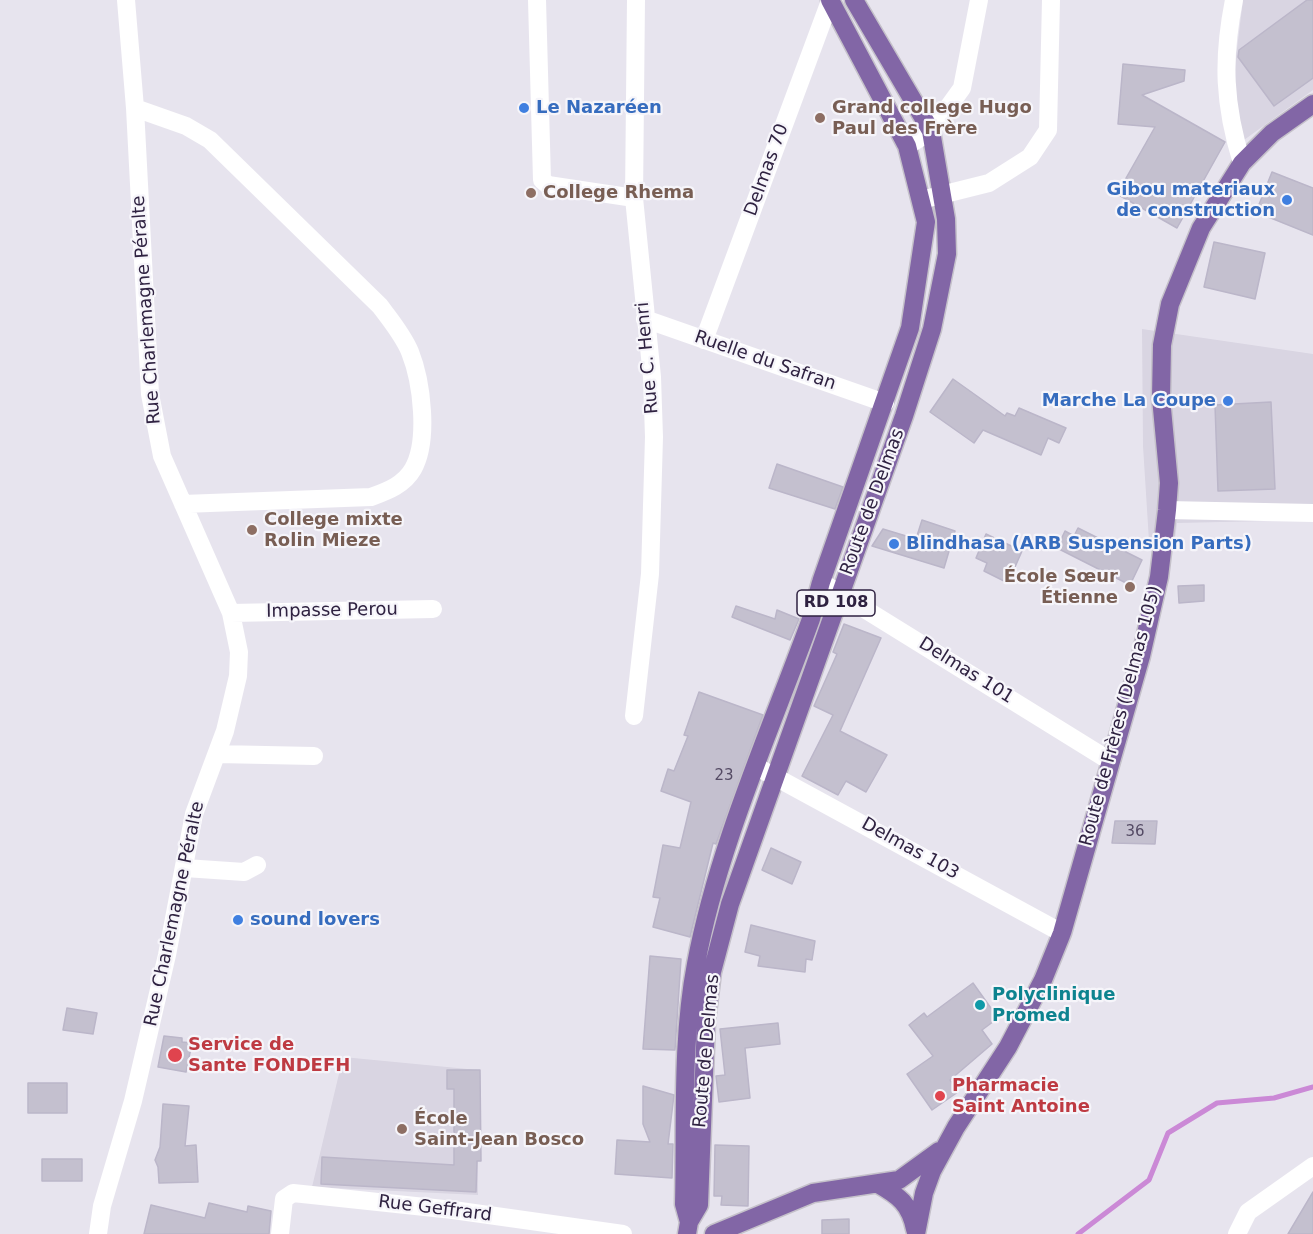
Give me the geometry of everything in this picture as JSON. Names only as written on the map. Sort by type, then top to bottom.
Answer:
[{"type":"main road","name":"Route de Delmas","points":[[688,1228],[699,1205],[706,1032],[712,972],[730,904],[904,416],[932,329],[947,254],[943,195],[931,131],[854,0]]},
{"type":"main road","name":"Route de Delmas","points":[[688,1228],[684,1204],[688,1039],[696,964],[718,871],[812,619],[821,582],[910,328],[926,222],[907,146],[830,1]]},
{"type":"main road","name":"Route de Frères (Delmas 105)","points":[[916,1234],[924,1193],[947,1143],[1008,1047],[1043,980],[1062,933],[1142,656],[1159,577],[1167,510],[1168,483],[1161,398],[1162,345],[1170,304],[1201,228],[1242,163],[1272,133],[1313,104]]},
{"type":"main road","points":[[714,1234],[813,1193],[899,1180],[947,1143]]},
{"type":"main road","points":[[878,1184],[901,1198],[912,1212],[916,1234]]},
{"type":"street","name":"Rue Charlemagne Péralte","points":[[98,1234],[102,1206],[144,1056],[199,797],[217,754],[233,704],[239,652],[231,613],[162,456],[150,394],[135,108],[126,0]]},
{"type":"street","points":[[537,0],[542,180],[548,185],[634,198]]},
{"type":"street","name":"Rue C. Henri","points":[[634,716],[650,574],[654,437],[652,377],[634,198],[636,0]]},
{"type":"street","points":[[907,146],[931,131],[962,88],[979,0]]},
{"type":"street","points":[[921,200],[989,183],[1029,157],[1048,130],[1051,0]]},
{"type":"street","points":[[1234,0],[1227,33],[1226,96],[1242,163]]},
{"type":"street","name":"Delmas 70","points":[[704,339],[830,1]]},
{"type":"street","points":[[135,108],[186,126],[210,140],[380,306],[398,328],[410,352],[421,400],[421,432],[413,469],[388,491],[371,496],[183,504]]},
{"type":"street","name":"Ruelle du Safran","points":[[645,319],[885,403]]},
{"type":"street","points":[[1167,510],[1313,513]]},
{"type":"street","name":"Delmas 101","points":[[821,582],[1110,761]]},
{"type":"street","name":"Impasse Perou","points":[[231,613],[433,609]]},
{"type":"street","points":[[217,754],[314,756]]},
{"type":"street","name":"Delmas 103","points":[[757,767],[776,775],[1062,933]]},
{"type":"street","points":[[184,868],[244,872],[257,866]]},
{"type":"street","points":[[1237,1234],[1248,1212],[1313,1166]]},
{"type":"street","name":"Rue Geffrard","points":[[280,1234],[284,1199],[292,1193],[623,1234]]},
{"type":"shaded area","points":[[1243,0],[1313,0],[1313,90],[1244,140],[1231,97]]},
{"type":"shaded area","name":"Marche La Coupe","points":[[1142,329],[1313,354],[1313,520],[1177,523],[1174,548],[1149,541],[1143,446]]},
{"type":"shaded area","name":"École Saint-Jean Bosco","points":[[343,1057],[478,1070],[478,1195],[312,1187]]},
{"type":"building","points":[[1307,0],[1313,0],[1313,78],[1274,106],[1238,57],[1239,50]]},
{"type":"building","points":[[1123,64],[1185,70],[1184,81],[1142,95],[1225,142],[1177,228],[1117,194],[1155,127],[1118,124]]},
{"type":"building","name":"Gibou materiaux de construction","points":[[1272,172],[1313,188],[1313,235],[1256,212]]},
{"type":"building","points":[[1214,242],[1265,253],[1255,299],[1204,287]]},
{"type":"building","points":[[953,379],[1005,416],[1007,413],[1015,416],[1019,408],[1066,428],[1059,443],[1048,438],[1041,455],[983,430],[974,443],[930,412]]},
{"type":"building","points":[[1271,402],[1275,489],[1218,491],[1215,405]]},
{"type":"building","points":[[777,464],[843,487],[835,509],[769,488]]},
{"type":"building","points":[[922,520],[955,531],[944,568],[872,546],[883,529],[916,539]]},
{"type":"building","points":[[1078,528],[1142,560],[1130,585],[1057,548],[1065,531],[1074,536]]},
{"type":"building","points":[[986,534],[1022,551],[1008,583],[984,571],[987,563],[976,558]]},
{"type":"building","points":[[1204,585],[1204,601],[1179,603],[1178,586]]},
{"type":"building","points":[[736,606],[775,619],[777,610],[799,619],[790,640],[732,617]]},
{"type":"building","points":[[844,624],[881,638],[840,731],[887,755],[866,792],[846,781],[838,795],[802,776],[833,715],[814,706],[837,654],[833,652]]},
{"type":"building","points":[[699,692],[763,715],[716,844],[713,843],[690,937],[653,927],[660,898],[653,897],[663,845],[680,848],[691,802],[661,791],[668,769],[674,771],[688,736],[684,735]]},
{"type":"building","points":[[1115,821],[1157,821],[1155,844],[1112,843]]},
{"type":"building","points":[[771,848],[801,862],[792,884],[762,870]]},
{"type":"building","points":[[751,925],[815,941],[812,960],[806,959],[805,972],[758,966],[760,956],[745,952]]},
{"type":"building","points":[[650,956],[681,959],[675,1050],[643,1049]]},
{"type":"building","points":[[973,983],[998,1018],[982,1030],[992,1044],[950,1080],[958,1092],[932,1110],[907,1074],[933,1056],[909,1025],[924,1013],[927,1017]]},
{"type":"building","points":[[67,1008],[97,1013],[93,1034],[63,1030]]},
{"type":"building","points":[[778,1023],[780,1044],[745,1048],[750,1098],[719,1102],[716,1076],[725,1075],[720,1029]]},
{"type":"building","name":"Service de Sante FONDEFH","points":[[164,1036],[182,1038],[182,1042],[192,1043],[186,1072],[158,1067]]},
{"type":"building","points":[[447,1070],[480,1070],[481,1161],[477,1161],[476,1192],[321,1184],[322,1157],[454,1165],[454,1089],[447,1089]]},
{"type":"building","points":[[28,1083],[67,1083],[67,1113],[28,1113]]},
{"type":"building","points":[[643,1086],[674,1095],[668,1144],[673,1144],[672,1178],[615,1174],[617,1140],[650,1142],[643,1124]]},
{"type":"building","points":[[163,1104],[189,1106],[185,1146],[196,1145],[198,1182],[159,1183],[155,1160],[160,1147]]},
{"type":"building","points":[[715,1145],[749,1146],[748,1206],[721,1205],[722,1196],[714,1196]]},
{"type":"building","points":[[42,1159],[82,1159],[82,1181],[42,1181]]},
{"type":"building","points":[[1313,1192],[1313,1234],[1288,1234]]},
{"type":"building","points":[[209,1203],[247,1212],[248,1206],[271,1211],[269,1234],[144,1234],[151,1205],[205,1218]]},
{"type":"building","points":[[849,1219],[849,1234],[822,1234],[822,1220]]},
{"type":"waterway","points":[[1078,1234],[1149,1180],[1168,1133],[1217,1103],[1274,1098],[1313,1087]]},
{"type":"place","name":"Le Nazaréen","points":[[524,108]]},
{"type":"place","name":"Grand college Hugo Paul des Frère","points":[[820,118]]},
{"type":"place","name":"College Rhema","points":[[531,193]]},
{"type":"place","name":"Gibou materiaux de construction","points":[[1287,200]]},
{"type":"place","name":"Marche La Coupe","points":[[1228,401]]},
{"type":"place","name":"College mixte Rolin Mieze","points":[[252,530]]},
{"type":"place","name":"Blindhasa (ARB Suspension Parts)","points":[[894,544]]},
{"type":"place","name":"École Sœur Étienne","points":[[1130,587]]},
{"type":"place","name":"sound lovers","points":[[238,920]]},
{"type":"place","name":"Polyclinique Promed","points":[[980,1005]]},
{"type":"place","name":"Service de Sante FONDEFH","points":[[175,1055]]},
{"type":"place","name":"Pharmacie Saint Antoine","points":[[940,1096]]},
{"type":"place","name":"École Saint-Jean Bosco","points":[[402,1129]]}]
